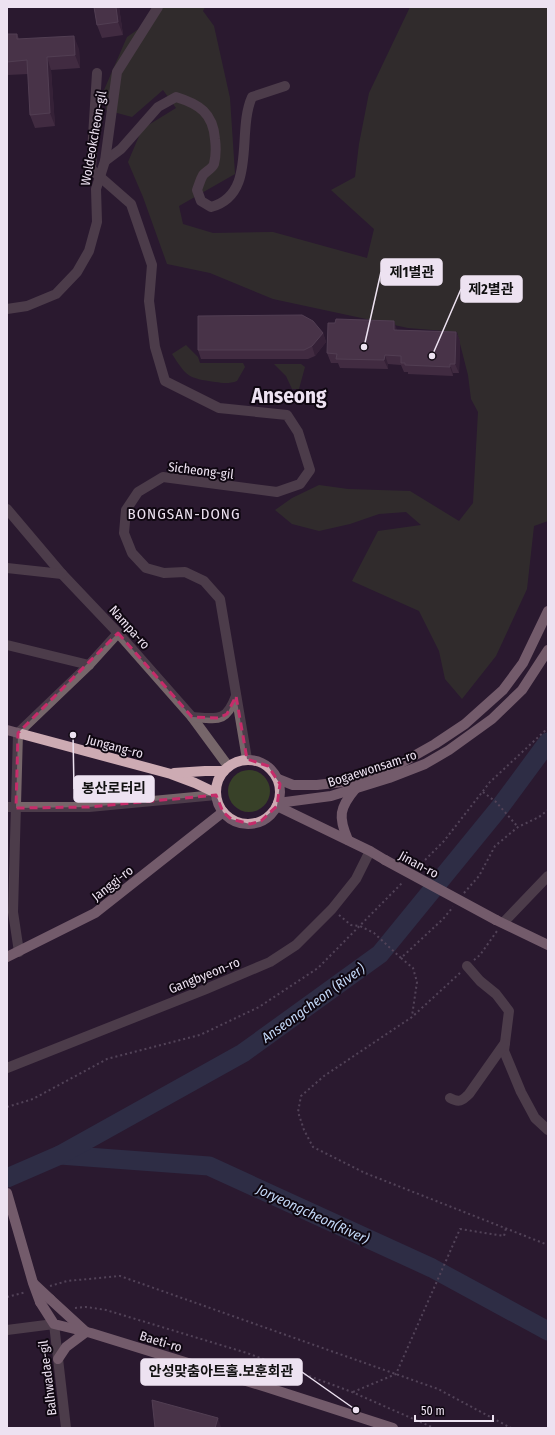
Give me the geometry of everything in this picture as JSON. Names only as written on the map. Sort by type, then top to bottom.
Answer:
[{"type":"main road","name":"Bogaewonsam-ro","points":[[278,779],[292,785],[317,785],[351,781],[396,766],[435,744],[465,724],[503,690],[522,663],[548,611]]},
{"type":"main road","name":"Bogaewonsam-ro","points":[[278,804],[331,796],[390,778],[425,764],[449,750],[492,719],[522,690],[548,652]]},
{"type":"main road","name":"Jungang-ro","points":[[7,730],[170,774],[216,794]]},
{"type":"main road","points":[[237,761],[258,761],[268,766],[276,774],[278,779],[280,784],[280,796],[278,804],[271,815],[261,821],[250,824],[240,823],[231,819],[223,812],[218,803],[216,794],[217,783],[226,769],[237,761]]},
{"type":"main road","name":"Jungang-ro","points":[[170,774],[226,769]]},
{"type":"main road","points":[[348,840],[341,824],[342,809],[348,797],[356,788]]},
{"type":"main road","name":"Jinan-ro","points":[[278,804],[500,922],[548,945]]},
{"type":"main road","name":"Janggi-ro","points":[[7,957],[95,913],[223,812]]},
{"type":"main road","points":[[7,1193],[31,1287],[54,1324]]},
{"type":"main road","points":[[31,1287],[50,1299],[86,1332],[66,1347],[58,1359]]},
{"type":"main road","name":"Baeti-ro","points":[[54,1324],[86,1332],[266,1387],[393,1428]]},
{"type":"street","name":"Woldeokcheon-gil","points":[[7,309],[27,306],[56,294],[77,272],[89,251],[97,222],[96,189],[105,161],[117,72],[158,7]]},
{"type":"street","points":[[97,73],[91,169],[100,177]]},
{"type":"street","points":[[105,161],[121,149],[158,107],[176,97],[186,100],[197,105],[207,113],[214,128],[215,135],[216,148],[213,165],[204,175],[196,190],[201,201],[211,207],[221,204],[230,198],[239,183],[243,168],[245,129],[249,105],[252,97],[285,86]]},
{"type":"street","name":"Sicheong-gil","points":[[100,177],[131,204],[152,265],[149,301],[155,347],[165,381],[219,408],[288,415],[298,432],[306,454],[310,470],[300,484],[277,492],[163,477],[138,492],[126,510],[124,534],[132,553],[146,568],[164,573],[185,572],[204,581],[220,599],[247,760]]},
{"type":"street","name":"Nampa-ro","points":[[7,509],[62,574],[118,633],[192,718],[226,769]]},
{"type":"street","points":[[7,568],[62,574]]},
{"type":"street","points":[[19,952],[10,912],[12,808],[18,733],[89,664],[118,633]]},
{"type":"street","points":[[7,645],[89,664]]},
{"type":"street","points":[[192,718],[219,718],[227,714],[231,709],[236,696]]},
{"type":"street","points":[[12,808],[89,807],[216,794]]},
{"type":"street","name":"Gangbyeon-ro","points":[[7,1068],[270,962],[296,945],[332,909],[356,879],[370,852]]},
{"type":"street","points":[[500,922],[548,876]]},
{"type":"street","points":[[467,966],[480,981],[496,994],[509,1011],[504,1052],[521,1092],[535,1118],[548,1130]]},
{"type":"street","points":[[450,1098],[457,1102],[463,1101],[505,1043]]},
{"type":"street","points":[[7,1330],[54,1324]]},
{"type":"street","name":"Balhwadae-gil","points":[[54,1324],[66,1428]]},
{"type":"path","points":[[483,792],[496,802],[518,827]]},
{"type":"path","points":[[461,897],[479,876],[495,846],[518,827],[539,817],[548,810]]},
{"type":"path","points":[[401,958],[431,928],[443,919],[456,903]]},
{"type":"path","points":[[332,909],[352,925],[360,926],[374,933],[413,968],[417,982],[412,1017]]},
{"type":"path","points":[[500,922],[480,955],[412,1017],[324,1076],[301,1096],[298,1112],[304,1130],[313,1147],[365,1173],[548,1245]]},
{"type":"path","points":[[352,1392],[396,1374],[460,1229],[504,1236],[506,1228]]},
{"type":"path","points":[[44,1287],[67,1281],[120,1276],[438,1389],[511,1428]]},
{"type":"path","points":[[7,1297],[31,1287]]},
{"type":"path","points":[[72,1308],[86,1307],[106,1310],[247,1353],[352,1392],[434,1428]]},
{"type":"highlighted area","points":[[118,633],[192,717],[219,718],[227,714],[236,696],[247,759],[268,766],[280,784],[277,806],[261,821],[250,824],[231,819],[223,812],[216,795],[89,807],[16,808],[18,733]]},
{"type":"green space","points":[[161,7],[205,7],[203,11],[214,26],[230,98],[235,174],[179,206],[183,224],[213,233],[273,232],[367,258],[374,229],[331,190],[355,177],[359,144],[369,93],[410,7],[548,7],[548,521],[534,526],[527,589],[496,656],[462,699],[445,679],[439,651],[419,611],[352,581],[378,531],[421,525],[406,512],[379,514],[350,524],[319,531],[292,524],[275,510],[292,498],[319,485],[348,489],[410,491],[459,521],[473,503],[478,412],[471,399],[468,375],[457,332],[408,328],[273,299],[210,273],[167,264],[143,197],[128,162],[142,129],[176,108],[163,90],[132,117],[106,110],[104,90],[127,37],[156,17]]},
{"type":"green space","points":[[186,345],[198,357],[200,363],[243,363],[245,367],[237,381],[231,383],[215,382],[193,377],[181,368],[172,354]]},
{"type":"green space","points":[[274,364],[301,364],[305,367],[299,389],[292,389],[286,376]]},
{"type":"green space","points":[[245,770],[253,770],[261,773],[267,779],[270,791],[267,803],[261,809],[253,812],[245,812],[237,809],[231,803],[228,795],[228,787],[231,779],[237,773]]},
{"type":"building","points":[[94,7],[116,7],[118,22],[97,25]]},
{"type":"building","points":[[7,34],[17,34],[17,39],[74,36],[75,55],[47,57],[50,113],[30,115],[27,60],[7,62]]},
{"type":"building","points":[[302,315],[313,321],[323,333],[312,346],[304,350],[198,350],[198,316]]},
{"type":"building","points":[[336,319],[394,321],[394,330],[456,332],[455,364],[450,364],[450,367],[405,365],[405,363],[401,363],[401,356],[385,355],[384,360],[336,359],[337,354],[327,353],[328,323],[335,323]]},
{"type":"building","points":[[152,1400],[218,1418],[215,1428],[155,1428]]},
{"type":"waterway","name":"Anseongcheon (River)","points":[[7,1178],[60,1155],[243,1053],[380,954],[500,807],[548,742]]},
{"type":"waterway","name":"Joryeongcheon(River)","points":[[60,1155],[209,1166],[432,1268],[548,1331]]},
{"type":"place","name":"제1별관","points":[[364,347]]},
{"type":"place","name":"제2별관","points":[[432,356]]},
{"type":"place","name":"봉산로터리","points":[[73,735]]},
{"type":"place","name":"안성맞춤아트홀.보훈회관","points":[[356,1410]]},
{"type":"district","name":"Anseong","points":[[289,396]]},
{"type":"district","name":"BONGSAN-DONG","points":[[184,514]]}]
